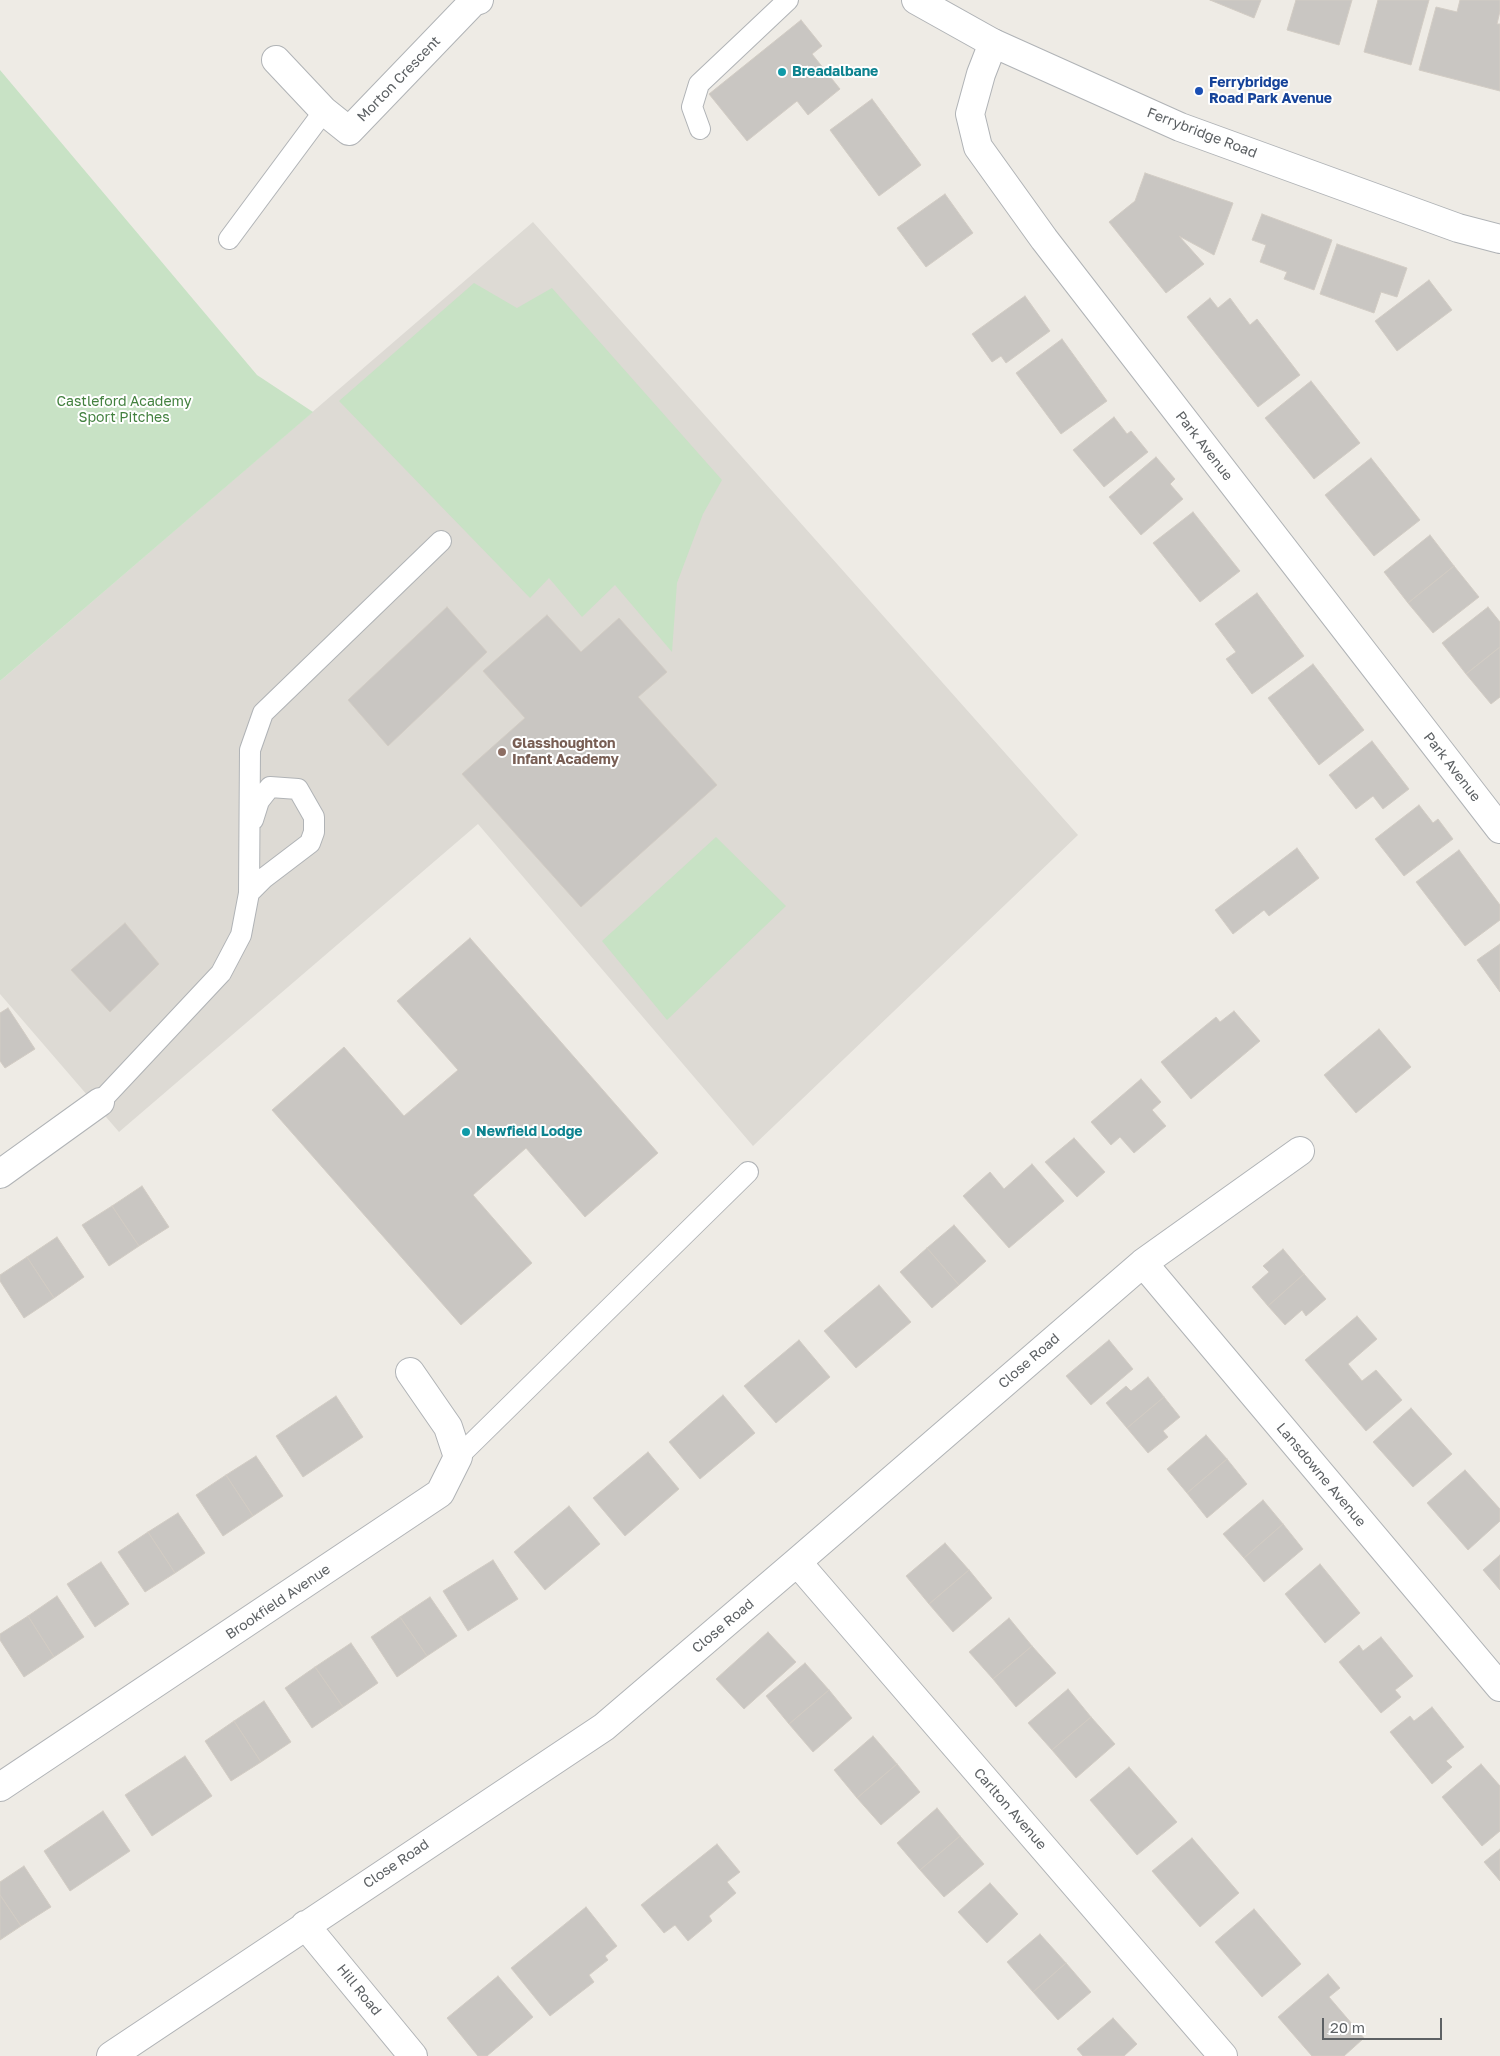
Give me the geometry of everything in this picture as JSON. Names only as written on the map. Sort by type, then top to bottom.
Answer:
[{"type":"street","name":"Morton Crescent","points":[[276,60],[324,110],[349,131],[474,0]]},
{"type":"street","name":"Ferrybridge Road","points":[[916,0],[993,43],[1180,127],[1458,228],[1500,239]]},
{"type":"street","name":"Park Avenue","points":[[993,43],[981,74],[970,114],[978,147],[1044,239],[1500,829]]},
{"type":"street","points":[[0,1174],[100,1102]]},
{"type":"street","name":"Close Road","points":[[111,2056],[604,1727],[1143,1263],[1300,1151]]},
{"type":"street","name":"Lansdowne Avenue","points":[[1143,1263],[1500,1687]]},
{"type":"street","points":[[410,1372],[448,1427],[458,1457]]},
{"type":"street","name":"Brookfield Avenue","points":[[0,1787],[440,1494],[458,1457]]},
{"type":"street","name":"Carlton Avenue","points":[[797,1562],[1224,2056]]},
{"type":"street","name":"Hill Road","points":[[305,1925],[413,2056]]},
{"type":"lane","points":[[700,129],[692,106],[699,84],[788,0]]},
{"type":"lane","points":[[229,239],[324,110]]},
{"type":"lane","points":[[100,1102],[221,972],[241,935],[249,893],[250,750],[263,713],[441,541]]},
{"type":"lane","points":[[249,831],[259,801],[270,787],[298,789],[314,817],[314,832],[310,843],[264,878],[249,893]]},
{"type":"lane","points":[[458,1457],[748,1172]]},
{"type":"shaded area","name":"Glasshoughton Infant Academy","points":[[533,222],[1078,835],[753,1146],[478,824],[119,1132],[0,994],[0,681]]},
{"type":"green space","name":"Castleford Academy Sport Pitches","points":[[0,70],[257,375],[313,412],[0,681]]},
{"type":"green space","points":[[474,283],[517,308],[552,288],[722,480],[703,514],[677,583],[672,652],[615,585],[582,617],[549,578],[530,598],[339,401]]},
{"type":"green space","points":[[716,837],[786,906],[667,1020],[602,941]]},
{"type":"building","points":[[1210,0],[1261,0],[1254,18]]},
{"type":"building","points":[[1296,0],[1352,0],[1339,45],[1287,30]]},
{"type":"building","points":[[1378,0],[1429,0],[1411,65],[1364,52]]},
{"type":"building","points":[[1460,0],[1500,0],[1497,24],[1500,24],[1500,91],[1419,70],[1436,7],[1457,12]]},
{"type":"building","name":"Breadalbane","points":[[801,20],[822,46],[812,54],[840,89],[808,115],[797,101],[747,141],[709,94]]},
{"type":"building","points":[[872,99],[921,165],[879,196],[830,130]]},
{"type":"building","points":[[1145,173],[1233,203],[1214,255],[1179,236],[1204,264],[1166,293],[1109,222],[1135,201]]},
{"type":"building","points":[[945,194],[973,233],[926,267],[897,228]]},
{"type":"building","points":[[1262,214],[1332,240],[1314,290],[1284,279],[1287,272],[1260,262],[1266,245],[1252,240]]},
{"type":"building","points":[[1337,244],[1407,268],[1397,297],[1381,292],[1374,313],[1320,294]]},
{"type":"building","points":[[1429,280],[1452,310],[1397,351],[1375,321]]},
{"type":"building","points":[[1025,296],[1050,331],[1006,363],[1001,356],[992,362],[972,334]]},
{"type":"building","points":[[1210,298],[1218,308],[1230,298],[1250,325],[1257,319],[1300,375],[1258,407],[1187,317]]},
{"type":"building","points":[[1062,339],[1107,401],[1061,434],[1016,373]]},
{"type":"building","points":[[1311,381],[1360,443],[1314,479],[1265,418]]},
{"type":"building","points":[[1114,417],[1127,434],[1131,431],[1148,452],[1104,487],[1073,450]]},
{"type":"building","points":[[1156,457],[1175,479],[1170,484],[1183,499],[1141,535],[1109,497]]},
{"type":"building","points":[[1371,458],[1420,520],[1374,556],[1325,495]]},
{"type":"building","points":[[1193,512],[1240,571],[1200,602],[1153,543]]},
{"type":"building","points":[[1430,535],[1454,566],[1408,603],[1384,572]]},
{"type":"building","points":[[1454,566],[1479,597],[1433,633],[1408,603]]},
{"type":"building","points":[[1257,593],[1304,656],[1252,694],[1226,659],[1236,652],[1215,624]]},
{"type":"building","points":[[447,607],[487,652],[388,746],[348,700]]},
{"type":"building","points":[[1488,607],[1500,622],[1500,647],[1466,674],[1442,643]]},
{"type":"building","points":[[547,615],[581,652],[619,618],[667,672],[638,697],[717,785],[581,907],[462,774],[525,718],[483,671]]},
{"type":"building","points":[[1500,647],[1500,697],[1491,704],[1466,674]]},
{"type":"building","points":[[1313,664],[1364,730],[1319,765],[1268,698]]},
{"type":"building","points":[[1372,741],[1409,789],[1383,809],[1373,796],[1356,809],[1329,775]]},
{"type":"building","points":[[1419,805],[1433,823],[1438,819],[1453,839],[1404,876],[1375,839]]},
{"type":"building","points":[[1297,848],[1319,878],[1269,916],[1264,910],[1233,934],[1215,910]]},
{"type":"building","points":[[1459,850],[1500,905],[1500,920],[1465,946],[1416,882]]},
{"type":"building","points":[[125,923],[159,964],[110,1012],[71,970]]},
{"type":"building","name":"Newfield Lodge","points":[[470,938],[658,1153],[585,1217],[526,1148],[473,1195],[532,1263],[461,1325],[272,1110],[344,1047],[404,1116],[458,1070],[397,1001]]},
{"type":"building","points":[[1500,944],[1500,992],[1477,960]]},
{"type":"building","points":[[8,1008],[35,1049],[5,1068],[0,1061],[0,1013]]},
{"type":"building","points":[[1234,1011],[1260,1041],[1191,1099],[1161,1062],[1216,1017],[1220,1022]]},
{"type":"building","points":[[1379,1029],[1411,1067],[1356,1113],[1324,1075]]},
{"type":"building","points":[[1141,1079],[1161,1102],[1152,1110],[1166,1126],[1134,1153],[1120,1137],[1111,1145],[1091,1122]]},
{"type":"building","points":[[1074,1138],[1105,1172],[1077,1197],[1045,1162]]},
{"type":"building","points":[[1032,1164],[1064,1201],[1009,1248],[963,1196],[990,1172],[1004,1189]]},
{"type":"building","points":[[142,1186],[169,1227],[139,1246],[112,1206]]},
{"type":"building","points":[[112,1206],[139,1246],[109,1266],[82,1225]]},
{"type":"building","points":[[954,1225],[986,1261],[959,1285],[927,1248]]},
{"type":"building","points":[[57,1237],[84,1277],[54,1298],[27,1257]]},
{"type":"building","points":[[927,1248],[959,1285],[932,1308],[900,1272]]},
{"type":"building","points":[[1283,1249],[1304,1274],[1268,1306],[1252,1287],[1269,1272],[1263,1266]]},
{"type":"building","points":[[27,1257],[54,1298],[24,1318],[0,1281],[0,1275]]},
{"type":"building","points":[[1304,1274],[1326,1299],[1306,1316],[1302,1310],[1285,1325],[1268,1306]]},
{"type":"building","points":[[879,1285],[911,1322],[856,1368],[824,1331]]},
{"type":"building","points":[[1357,1316],[1377,1339],[1348,1364],[1362,1381],[1376,1370],[1402,1400],[1366,1431],[1305,1360]]},
{"type":"building","points":[[799,1340],[830,1377],[776,1423],[744,1386]]},
{"type":"building","points":[[1109,1340],[1133,1369],[1091,1405],[1066,1376]]},
{"type":"building","points":[[1148,1377],[1164,1397],[1127,1428],[1106,1403],[1126,1386],[1131,1391]]},
{"type":"building","points":[[723,1395],[755,1433],[700,1479],[669,1442]]},
{"type":"building","points":[[336,1396],[363,1437],[303,1477],[276,1436]]},
{"type":"building","points":[[1164,1397],[1180,1417],[1163,1431],[1168,1437],[1148,1453],[1127,1428]]},
{"type":"building","points":[[1411,1408],[1452,1454],[1413,1487],[1373,1442]]},
{"type":"building","points":[[1206,1435],[1227,1459],[1187,1493],[1167,1469]]},
{"type":"building","points":[[648,1452],[679,1489],[625,1536],[593,1498]]},
{"type":"building","points":[[256,1456],[283,1496],[253,1516],[226,1475]]},
{"type":"building","points":[[1227,1459],[1247,1484],[1207,1518],[1187,1493]]},
{"type":"building","points":[[1465,1470],[1500,1509],[1500,1521],[1468,1550],[1427,1503]]},
{"type":"building","points":[[226,1475],[253,1516],[223,1536],[196,1495]]},
{"type":"building","points":[[1263,1500],[1283,1524],[1244,1558],[1223,1534]]},
{"type":"building","points":[[569,1506],[600,1544],[545,1590],[514,1552]]},
{"type":"building","points":[[178,1513],[205,1553],[175,1573],[148,1532]]},
{"type":"building","points":[[1283,1524],[1303,1549],[1264,1582],[1244,1558]]},
{"type":"building","points":[[148,1532],[175,1573],[145,1592],[118,1552]]},
{"type":"building","points":[[945,1543],[969,1570],[929,1604],[906,1576]]},
{"type":"building","points":[[1500,1555],[1500,1590],[1483,1570]]},
{"type":"building","points":[[493,1560],[518,1599],[468,1631],[443,1591]]},
{"type":"building","points":[[101,1562],[129,1604],[95,1627],[67,1584]]},
{"type":"building","points":[[1320,1564],[1360,1613],[1325,1643],[1285,1594]]},
{"type":"building","points":[[969,1570],[992,1598],[953,1632],[929,1604]]},
{"type":"building","points":[[57,1596],[84,1637],[54,1657],[28,1616]]},
{"type":"building","points":[[430,1597],[457,1636],[427,1656],[400,1617]]},
{"type":"building","points":[[28,1616],[54,1657],[24,1677],[0,1640],[0,1634]]},
{"type":"building","points":[[400,1617],[427,1656],[397,1677],[371,1637]]},
{"type":"building","points":[[1009,1618],[1032,1646],[993,1679],[969,1652]]},
{"type":"building","points":[[768,1632],[796,1662],[744,1709],[716,1679]]},
{"type":"building","points":[[1381,1637],[1413,1676],[1395,1690],[1401,1697],[1381,1713],[1339,1662],[1359,1645],[1363,1651]]},
{"type":"building","points":[[351,1643],[378,1683],[343,1707],[315,1667]]},
{"type":"building","points":[[1032,1646],[1056,1673],[1016,1707],[993,1679]]},
{"type":"building","points":[[805,1663],[829,1690],[789,1724],[766,1696]]},
{"type":"building","points":[[315,1667],[343,1707],[312,1728],[285,1688]]},
{"type":"building","points":[[1068,1689],[1091,1717],[1052,1750],[1028,1723]]},
{"type":"building","points":[[829,1690],[852,1718],[813,1752],[789,1724]]},
{"type":"building","points":[[264,1701],[291,1742],[261,1762],[234,1721]]},
{"type":"building","points":[[1432,1707],[1464,1747],[1446,1761],[1452,1767],[1432,1784],[1390,1732],[1410,1716],[1414,1721]]},
{"type":"building","points":[[1091,1717],[1115,1744],[1076,1778],[1052,1750]]},
{"type":"building","points":[[234,1721],[261,1762],[231,1781],[205,1741]]},
{"type":"building","points":[[873,1736],[897,1764],[857,1798],[834,1770]]},
{"type":"building","points":[[185,1756],[212,1796],[152,1836],[125,1795]]},
{"type":"building","points":[[897,1764],[920,1792],[881,1825],[857,1798]]},
{"type":"building","points":[[1481,1764],[1500,1786],[1500,1831],[1482,1846],[1442,1797]]},
{"type":"building","points":[[1129,1767],[1177,1822],[1137,1855],[1090,1800]]},
{"type":"building","points":[[937,1808],[960,1836],[920,1870],[897,1843]]},
{"type":"building","points":[[103,1811],[130,1851],[70,1891],[44,1851]]},
{"type":"building","points":[[960,1836],[984,1864],[944,1897],[920,1870]]},
{"type":"building","points":[[1192,1838],[1239,1893],[1200,1927],[1152,1871]]},
{"type":"building","points":[[717,1844],[740,1872],[727,1882],[736,1893],[709,1916],[712,1921],[688,1941],[675,1925],[664,1933],[641,1905]]},
{"type":"building","points":[[1500,1849],[1500,1881],[1484,1862]]},
{"type":"building","points":[[24,1866],[51,1907],[21,1926],[0,1895],[0,1882]]},
{"type":"building","points":[[990,1883],[1018,1914],[987,1943],[958,1912]]},
{"type":"building","points":[[0,1895],[21,1926],[0,1940]]},
{"type":"building","points":[[586,1907],[617,1946],[605,1956],[608,1960],[589,1975],[594,1982],[550,2016],[511,1968]]},
{"type":"building","points":[[1254,1909],[1301,1964],[1262,1997],[1215,1942]]},
{"type":"building","points":[[1040,1934],[1066,1963],[1033,1992],[1007,1962]]},
{"type":"building","points":[[1066,1963],[1091,1992],[1058,2020],[1033,1992]]},
{"type":"building","points":[[1328,1974],[1340,1988],[1329,1997],[1364,2038],[1344,2056],[1312,2056],[1278,2017]]},
{"type":"building","points":[[498,1976],[533,2017],[487,2056],[478,2056],[447,2018]]},
{"type":"building","points":[[1113,2018],[1137,2044],[1124,2056],[1083,2056],[1077,2049]]},
{"type":"place","name":"Breadalbane","points":[[782,72]]},
{"type":"place","name":"Ferrybridge Road Park Avenue","points":[[1199,91]]},
{"type":"place","name":"Glasshoughton Infant Academy","points":[[502,752]]},
{"type":"place","name":"Newfield Lodge","points":[[466,1132]]}]
